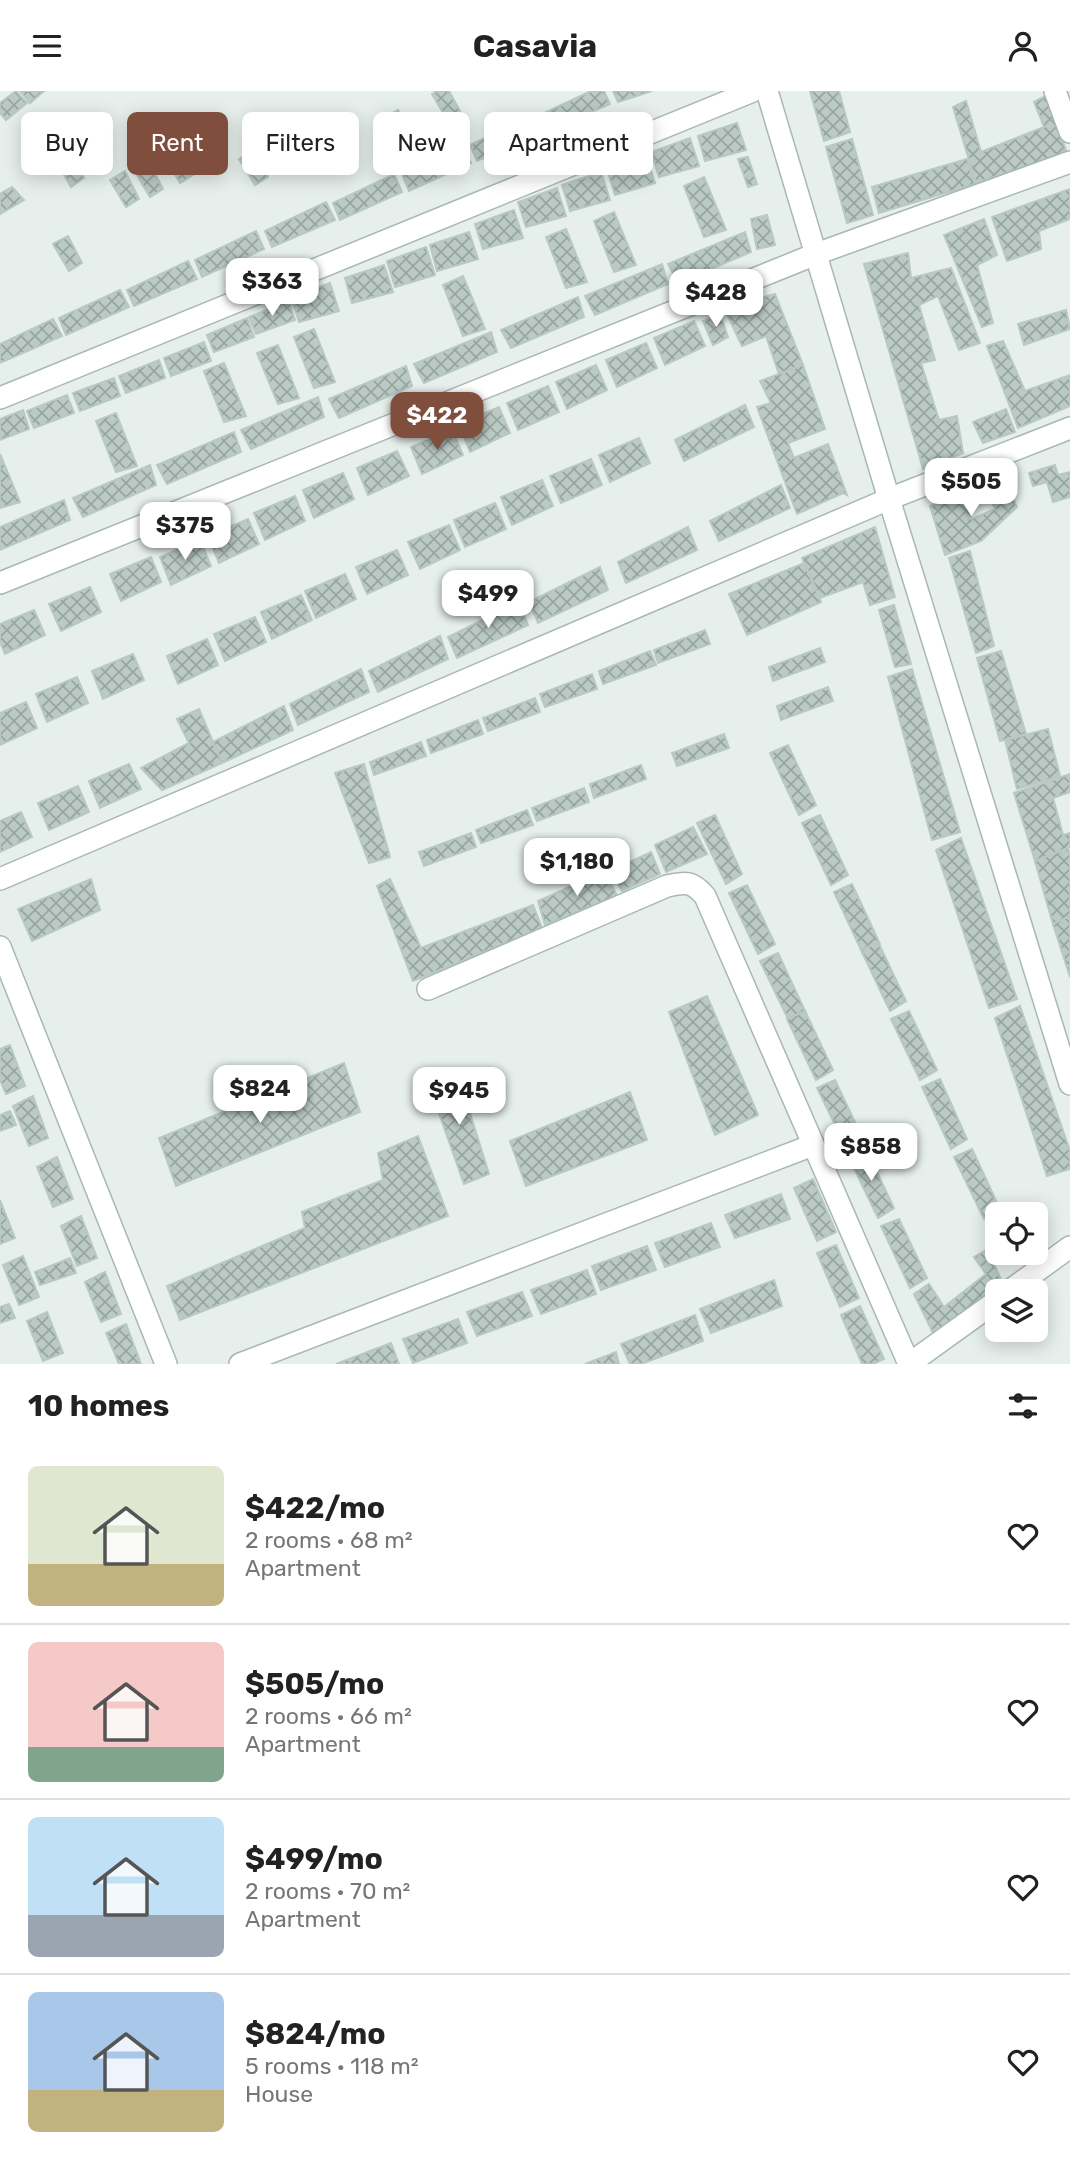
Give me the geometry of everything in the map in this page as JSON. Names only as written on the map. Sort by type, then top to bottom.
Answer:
[{"type":"street","points":[[0,398],[753,91]]},
{"type":"street","points":[[768,91],[889,499],[1070,1084]]},
{"type":"street","points":[[1055,91],[1070,132]]},
{"type":"street","points":[[0,583],[816,254],[1070,162]]},
{"type":"street","points":[[0,879],[889,499],[1070,428]]},
{"type":"street","points":[[428,989],[667,886],[684,883],[696,885],[705,897],[909,1364],[985,1309]]},
{"type":"street","points":[[0,947],[166,1364]]},
{"type":"street","points":[[240,1364],[813,1145]]},
{"type":"street","points":[[1026,1279],[1070,1247]]},
{"type":"building","points":[[16,91],[27,103],[6,120],[0,113],[0,103]]},
{"type":"building","points":[[20,91],[44,91],[30,103]]},
{"type":"building","points":[[449,91],[460,112],[443,112],[432,94]]},
{"type":"building","points":[[591,91],[604,91],[610,104],[592,112],[546,112]]},
{"type":"building","points":[[613,91],[652,91],[618,102]]},
{"type":"building","points":[[810,91],[839,91],[850,132],[824,141]]},
{"type":"building","points":[[1047,95],[1067,153],[976,183],[953,107],[966,101],[981,152],[1044,127],[1034,102]]},
{"type":"building","points":[[737,123],[746,150],[705,161],[698,136]]},
{"type":"building","points":[[484,138],[484,158],[477,161],[470,145]]},
{"type":"building","points":[[690,138],[699,166],[659,177],[653,151]]},
{"type":"building","points":[[852,139],[873,215],[847,223],[826,147]]},
{"type":"building","points":[[748,157],[757,184],[748,187],[738,159]]},
{"type":"building","points":[[967,159],[975,184],[879,213],[872,187]]},
{"type":"building","points":[[125,171],[139,199],[126,207],[110,180]]},
{"type":"building","points":[[64,175],[82,175],[84,178],[71,187]]},
{"type":"building","points":[[137,175],[156,175],[163,189],[150,197]]},
{"type":"building","points":[[175,175],[193,175],[180,183]]},
{"type":"building","points":[[249,175],[267,175],[268,177],[255,185]]},
{"type":"building","points":[[392,175],[394,175],[402,192],[340,220],[333,203]]},
{"type":"building","points":[[402,175],[444,175],[409,191]]},
{"type":"building","points":[[592,175],[602,175],[610,200],[570,211],[562,185]]},
{"type":"building","points":[[609,175],[652,175],[655,183],[615,195]]},
{"type":"building","points":[[704,177],[726,230],[704,237],[684,186]]},
{"type":"building","points":[[12,187],[24,200],[0,214],[0,194]]},
{"type":"building","points":[[557,188],[566,216],[526,227],[518,202]]},
{"type":"building","points":[[1070,189],[1070,219],[1039,231],[1041,249],[1007,261],[992,217]]},
{"type":"building","points":[[326,202],[335,220],[272,247],[265,231]]},
{"type":"building","points":[[514,210],[523,238],[483,249],[475,224]]},
{"type":"building","points":[[614,212],[636,265],[614,272],[594,221]]},
{"type":"building","points":[[767,215],[775,245],[757,249],[751,219]]},
{"type":"building","points":[[984,219],[997,255],[977,265],[993,323],[982,327],[944,235]]},
{"type":"building","points":[[566,229],[587,282],[566,288],[546,237]]},
{"type":"building","points":[[256,231],[264,249],[202,277],[195,260]]},
{"type":"building","points":[[469,232],[478,259],[437,271],[430,245]]},
{"type":"building","points":[[745,232],[751,252],[678,283],[668,264]]},
{"type":"building","points":[[68,236],[82,263],[69,271],[53,244]]},
{"type":"building","points":[[426,247],[435,275],[395,287],[387,261]]},
{"type":"building","points":[[908,253],[911,278],[951,268],[980,343],[959,350],[938,296],[919,305],[935,360],[921,363],[939,420],[957,416],[963,453],[923,469],[864,264]]},
{"type":"building","points":[[188,261],[197,279],[134,306],[127,290]]},
{"type":"building","points":[[662,264],[668,284],[595,315],[585,296]]},
{"type":"building","points":[[384,265],[393,292],[352,303],[345,278]]},
{"type":"building","points":[[463,276],[485,329],[463,336],[443,285]]},
{"type":"building","points":[[330,283],[339,311],[299,322],[291,297]]},
{"type":"building","points":[[120,290],[129,307],[66,335],[59,318]]},
{"type":"building","points":[[775,294],[803,365],[779,374],[766,336],[742,346],[724,308]]},
{"type":"building","points":[[578,297],[584,317],[511,348],[501,330]]},
{"type":"building","points":[[289,301],[295,320],[256,334],[249,317]]},
{"type":"building","points":[[1066,310],[1070,329],[1024,345],[1018,324]]},
{"type":"building","points":[[720,314],[728,337],[713,345],[703,321]]},
{"type":"building","points":[[247,318],[254,337],[214,352],[207,335]]},
{"type":"building","points":[[53,319],[62,336],[0,363],[0,344]]},
{"type":"building","points":[[694,321],[705,346],[665,365],[654,338]]},
{"type":"building","points":[[314,329],[335,382],[314,388],[294,337]]},
{"type":"building","points":[[491,332],[497,352],[424,383],[414,364]]},
{"type":"building","points":[[1003,341],[1025,391],[1070,375],[1070,406],[1018,428],[987,346]]},
{"type":"building","points":[[204,342],[211,361],[171,376],[164,358]]},
{"type":"building","points":[[646,343],[657,368],[617,387],[606,360]]},
{"type":"building","points":[[278,345],[299,398],[278,404],[257,353]]},
{"type":"building","points":[[159,360],[165,378],[126,393],[119,376]]},
{"type":"building","points":[[224,363],[246,416],[224,422],[204,371]]},
{"type":"building","points":[[596,365],[607,390],[567,409],[556,382]]},
{"type":"building","points":[[803,365],[825,429],[788,443],[794,458],[828,444],[847,495],[843,493],[797,514],[757,407],[771,403],[760,381]]},
{"type":"building","points":[[406,366],[412,386],[339,418],[329,399]]},
{"type":"building","points":[[114,378],[120,396],[80,411],[73,393]]},
{"type":"building","points":[[548,386],[559,412],[518,430],[507,403]]},
{"type":"building","points":[[67,395],[74,413],[34,428],[27,411]]},
{"type":"building","points":[[318,397],[324,417],[251,449],[241,430]]},
{"type":"building","points":[[745,405],[754,427],[684,461],[675,440]]},
{"type":"building","points":[[499,407],[510,433],[470,452],[459,424]]},
{"type":"building","points":[[1006,409],[1015,432],[983,443],[973,422]]},
{"type":"building","points":[[23,410],[29,429],[0,440],[0,419]]},
{"type":"building","points":[[116,413],[137,466],[116,472],[96,421]]},
{"type":"building","points":[[452,430],[463,455],[422,474],[411,447]]},
{"type":"building","points":[[234,432],[241,452],[167,484],[157,465]]},
{"type":"building","points":[[639,438],[650,463],[610,482],[599,455]]},
{"type":"building","points":[[397,451],[409,476],[368,495],[357,468]]},
{"type":"building","points":[[0,454],[20,502],[0,508]]},
{"type":"building","points":[[591,459],[602,485],[561,503],[550,476]]},
{"type":"building","points":[[150,465],[156,485],[83,517],[73,498]]},
{"type":"building","points":[[1055,465],[1058,475],[1070,472],[1070,497],[1053,502],[1047,482],[1033,486],[1029,473]]},
{"type":"building","points":[[343,473],[354,499],[314,518],[303,490]]},
{"type":"building","points":[[1003,477],[1017,507],[981,541],[945,555],[930,506],[965,494],[972,519],[995,509],[986,488]]},
{"type":"building","points":[[542,480],[553,506],[512,525],[501,497]]},
{"type":"building","points":[[781,485],[790,508],[719,541],[710,521]]},
{"type":"building","points":[[295,496],[305,521],[265,540],[254,513]]},
{"type":"building","points":[[64,500],[70,520],[0,550],[0,527]]},
{"type":"building","points":[[495,503],[506,529],[465,547],[454,520]]},
{"type":"building","points":[[248,519],[259,544],[219,563],[208,536]]},
{"type":"building","points":[[449,525],[460,550],[420,569],[408,542]]},
{"type":"building","points":[[688,527],[697,550],[626,583],[618,562]]},
{"type":"building","points":[[875,527],[895,597],[870,605],[863,582],[820,598],[802,558]]},
{"type":"building","points":[[200,540],[211,566],[171,585],[160,557]]},
{"type":"building","points":[[397,550],[408,575],[367,594],[356,567]]},
{"type":"building","points":[[970,551],[994,646],[976,653],[949,558]]},
{"type":"building","points":[[151,557],[161,582],[121,601],[110,574]]},
{"type":"building","points":[[804,563],[821,602],[747,635],[729,594]]},
{"type":"building","points":[[600,567],[608,590],[538,623],[529,602]]},
{"type":"building","points":[[345,574],[356,599],[316,618],[305,591]]},
{"type":"building","points":[[90,587],[101,612],[61,631],[49,604]]},
{"type":"building","points":[[301,595],[312,620],[272,639],[261,612]]},
{"type":"building","points":[[519,602],[528,625],[457,658],[448,637]]},
{"type":"building","points":[[894,605],[911,664],[895,667],[879,610]]},
{"type":"building","points":[[34,610],[45,635],[5,654],[0,642],[0,624]]},
{"type":"building","points":[[255,617],[266,642],[225,661],[214,634]]},
{"type":"building","points":[[705,630],[710,644],[658,663],[654,650]]},
{"type":"building","points":[[440,636],[448,659],[378,692],[369,671]]},
{"type":"building","points":[[207,639],[218,665],[178,684],[167,656]]},
{"type":"building","points":[[820,648],[825,662],[773,681],[769,667]]},
{"type":"building","points":[[650,651],[656,665],[603,684],[599,671]]},
{"type":"building","points":[[1001,651],[1026,734],[1000,741],[977,658]]},
{"type":"building","points":[[133,654],[144,680],[103,699],[92,671]]},
{"type":"building","points":[[361,669],[369,692],[298,725],[290,704]]},
{"type":"building","points":[[912,669],[960,832],[932,840],[888,677]]},
{"type":"building","points":[[592,674],[597,689],[545,707],[540,694]]},
{"type":"building","points":[[77,677],[88,703],[47,722],[36,694]]},
{"type":"building","points":[[828,687],[833,701],[781,720],[777,706]]},
{"type":"building","points":[[535,698],[540,712],[488,731],[483,718]]},
{"type":"building","points":[[26,702],[37,728],[0,745],[0,713]]},
{"type":"building","points":[[284,706],[293,730],[222,763],[213,742]]},
{"type":"building","points":[[199,709],[222,763],[162,790],[141,768],[189,743],[177,719]]},
{"type":"building","points":[[478,720],[483,734],[431,753],[427,740]]},
{"type":"building","points":[[1048,729],[1060,776],[1017,789],[1005,740]]},
{"type":"building","points":[[724,734],[729,748],[677,766],[672,753]]},
{"type":"building","points":[[421,742],[426,756],[374,775],[370,762]]},
{"type":"building","points":[[788,745],[816,805],[799,815],[770,753]]},
{"type":"building","points":[[129,764],[141,789],[100,808],[89,781]]},
{"type":"building","points":[[364,764],[390,857],[369,863],[335,773]]},
{"type":"building","points":[[641,765],[646,779],[594,798],[590,784]]},
{"type":"building","points":[[1070,774],[1070,792],[1053,798],[1063,835],[1070,833],[1070,847],[1035,861],[1014,793]]},
{"type":"building","points":[[78,786],[89,812],[49,830],[38,803]]},
{"type":"building","points":[[584,788],[589,802],[537,821],[532,808]]},
{"type":"building","points":[[527,810],[533,825],[481,843],[476,830]]},
{"type":"building","points":[[21,812],[32,837],[0,852],[0,821]]},
{"type":"building","points":[[715,815],[742,874],[726,884],[697,823]]},
{"type":"building","points":[[820,815],[848,875],[831,885],[802,823]]},
{"type":"building","points":[[693,827],[707,854],[666,872],[655,845]]},
{"type":"building","points":[[471,833],[476,847],[424,866],[419,852]]},
{"type":"building","points":[[961,838],[1017,999],[989,1008],[936,850]]},
{"type":"building","points":[[1068,848],[1070,916],[1053,924],[1035,861]]},
{"type":"building","points":[[651,852],[660,874],[622,891],[610,871]]},
{"type":"building","points":[[605,871],[617,896],[545,925],[538,901]]},
{"type":"building","points":[[91,879],[100,910],[32,941],[18,909]]},
{"type":"building","points":[[390,879],[421,948],[533,905],[542,928],[413,981],[377,886]]},
{"type":"building","points":[[852,884],[880,944],[863,954],[834,892]]},
{"type":"building","points":[[747,885],[775,944],[758,954],[729,893]]},
{"type":"building","points":[[1070,916],[1070,977],[1053,924]]},
{"type":"building","points":[[878,942],[906,1001],[890,1011],[861,950]]},
{"type":"building","points":[[778,953],[806,1013],[790,1023],[760,961]]},
{"type":"building","points":[[707,996],[758,1115],[715,1135],[669,1012]]},
{"type":"building","points":[[1020,1006],[1070,1151],[1070,1169],[1047,1176],[995,1018]]},
{"type":"building","points":[[805,1011],[833,1070],[816,1080],[787,1019]]},
{"type":"building","points":[[909,1011],[937,1070],[920,1080],[891,1019]]},
{"type":"building","points":[[10,1045],[25,1086],[6,1094],[0,1080],[0,1049]]},
{"type":"building","points":[[344,1063],[360,1112],[176,1186],[159,1138]]},
{"type":"building","points":[[457,1072],[489,1174],[464,1184],[428,1082]]},
{"type":"building","points":[[940,1079],[967,1139],[951,1149],[922,1087]]},
{"type":"building","points":[[835,1080],[863,1139],[847,1149],[817,1088]]},
{"type":"building","points":[[630,1092],[647,1140],[526,1186],[510,1141]]},
{"type":"building","points":[[33,1096],[48,1138],[29,1146],[13,1106]]},
{"type":"building","points":[[10,1111],[16,1125],[0,1131],[0,1115]]},
{"type":"building","points":[[418,1136],[448,1216],[180,1320],[167,1286],[305,1228],[302,1212],[383,1180],[378,1153]]},
{"type":"building","points":[[866,1149],[894,1208],[878,1218],[848,1156]]},
{"type":"building","points":[[972,1149],[997,1202],[985,1202],[984,1219],[954,1157]]},
{"type":"building","points":[[57,1157],[73,1199],[53,1207],[37,1167]]},
{"type":"building","points":[[813,1179],[836,1232],[817,1241],[794,1188]]},
{"type":"building","points":[[781,1194],[790,1219],[735,1238],[725,1215]]},
{"type":"building","points":[[0,1200],[15,1238],[0,1244]]},
{"type":"building","points":[[81,1216],[97,1258],[77,1266],[61,1226]]},
{"type":"building","points":[[899,1219],[927,1278],[910,1288],[881,1226]]},
{"type":"building","points":[[711,1223],[720,1247],[665,1267],[655,1243]]},
{"type":"building","points":[[836,1245],[859,1298],[840,1307],[817,1253]]},
{"type":"building","points":[[647,1246],[656,1270],[601,1290],[592,1266]]},
{"type":"building","points":[[985,1251],[985,1265],[995,1265],[1001,1279],[985,1279],[985,1295],[934,1335],[914,1294],[929,1284],[944,1307],[986,1274],[974,1257]]},
{"type":"building","points":[[23,1256],[39,1297],[19,1305],[3,1265]]},
{"type":"building","points":[[70,1258],[76,1273],[40,1285],[35,1272]]},
{"type":"building","points":[[587,1270],[596,1294],[541,1314],[531,1290]]},
{"type":"building","points":[[105,1272],[121,1314],[101,1322],[85,1282]]},
{"type":"building","points":[[774,1280],[782,1306],[711,1333],[700,1309]]},
{"type":"building","points":[[522,1292],[532,1316],[477,1336],[467,1312]]},
{"type":"building","points":[[9,1304],[15,1318],[0,1323],[0,1307]]},
{"type":"building","points":[[860,1306],[884,1359],[873,1364],[862,1364],[841,1315]]},
{"type":"building","points":[[47,1312],[63,1353],[43,1361],[27,1321]]},
{"type":"building","points":[[695,1315],[703,1341],[641,1364],[630,1364],[621,1344]]},
{"type":"building","points":[[458,1319],[467,1343],[413,1363],[403,1339]]},
{"type":"building","points":[[126,1324],[141,1364],[119,1364],[106,1333]]},
{"type":"building","points":[[391,1343],[399,1364],[336,1364]]},
{"type":"building","points":[[616,1352],[619,1364],[585,1364]]}]
